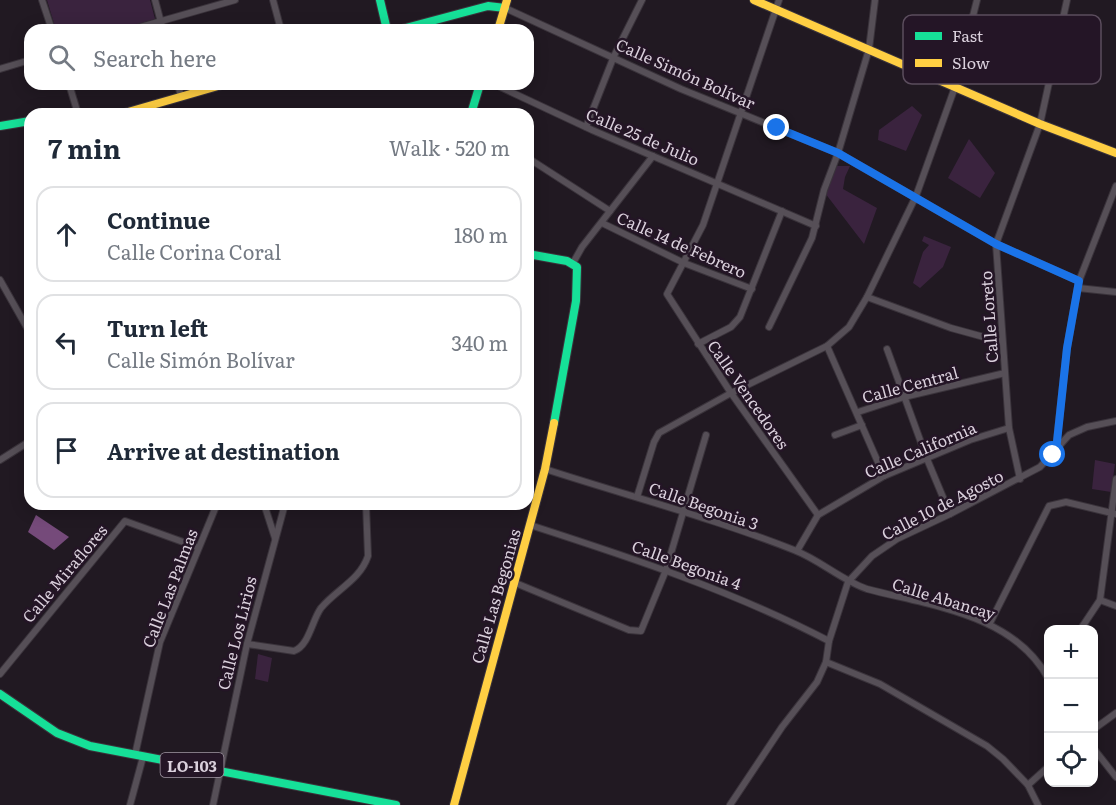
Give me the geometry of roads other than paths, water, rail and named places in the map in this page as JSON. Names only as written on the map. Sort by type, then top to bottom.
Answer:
[{"type":"street","points":[[42,0],[50,24]]},
{"type":"street","points":[[155,0],[162,24]]},
{"type":"street","points":[[151,24],[236,0]]},
{"type":"street","points":[[273,0],[279,24]]},
{"type":"street","points":[[380,0],[386,24]]},
{"type":"street","points":[[586,127],[614,56],[642,0]]},
{"type":"street","points":[[754,0],[777,4],[903,64]]},
{"type":"street","points":[[770,327],[816,226],[824,190],[838,153],[869,49],[875,0]]},
{"type":"street","points":[[973,15],[977,0]]},
{"type":"street","name":"Calle Loreto","points":[[1064,15],[1067,0]]},
{"type":"street","points":[[420,24],[488,6],[506,4],[500,24]]},
{"type":"street","name":"Calle Simón Bolívar","points":[[506,4],[681,89],[838,153],[996,244],[1078,284],[1116,292]]},
{"type":"street","points":[[684,263],[703,225],[777,4]]},
{"type":"street","points":[[0,69],[24,62]]},
{"type":"street","points":[[948,84],[1040,124],[1116,153]]},
{"type":"street","points":[[637,497],[656,437],[731,393],[827,346],[849,327],[867,297],[916,196],[956,84]]},
{"type":"street","name":"Calle Loreto","points":[[1020,479],[1010,428],[996,244],[1040,124],[1049,84]]},
{"type":"street","points":[[71,90],[76,108]]},
{"type":"street","points":[[179,90],[181,97]]},
{"type":"street","points":[[143,108],[205,90]]},
{"type":"street","points":[[473,108],[478,90]]},
{"type":"street","name":"Calle 25 de Julio","points":[[507,90],[586,127],[816,226]]},
{"type":"street","points":[[0,126],[24,122]]},
{"type":"street","points":[[534,255],[573,263],[582,247],[653,156]]},
{"type":"street","points":[[534,163],[610,211]]},
{"type":"street","points":[[1056,451],[1067,348],[1078,284],[1116,186]]},
{"type":"street","points":[[699,344],[731,327],[740,316],[782,211]]},
{"type":"street","name":"Calle 14 de Febrero","points":[[602,223],[684,263],[752,290]]},
{"type":"street","name":"Calle Las Begonias","points":[[454,805],[545,469],[576,301],[578,272],[573,263]]},
{"type":"street","name":"Calle Vencedores","points":[[684,263],[670,285],[669,298],[731,393],[818,515]]},
{"type":"street","points":[[0,280],[24,322]]},
{"type":"street","points":[[867,297],[951,328],[1002,342]]},
{"type":"street","points":[[827,346],[858,412],[884,476]]},
{"type":"street","points":[[887,349],[927,459],[950,514]]},
{"type":"street","name":"Calle Central","points":[[858,412],[904,397],[1005,374]]},
{"type":"street","name":"Calle 10 de Agosto","points":[[730,805],[782,727],[804,702],[826,662],[829,641],[848,582],[872,556],[897,538],[950,514],[1040,467],[1069,435],[1087,427],[1116,421]]},
{"type":"street","name":"Calle Central","points":[[835,435],[862,425]]},
{"type":"street","name":"Calle California","points":[[797,551],[818,515],[884,476],[970,440],[1010,428]]},
{"type":"street","points":[[513,582],[638,632],[645,626],[666,570],[706,435]]},
{"type":"street","points":[[0,460],[24,445]]},
{"type":"street","name":"Calle Begonia 3","points":[[545,469],[685,511],[797,551],[848,582]]},
{"type":"street","points":[[1083,625],[1100,600],[1116,478]]},
{"type":"street","points":[[990,622],[1049,506],[1066,502],[1113,513]]},
{"type":"street","name":"Calle Las Palmas","points":[[130,805],[160,642],[197,547],[214,510]]},
{"type":"street","points":[[266,510],[275,538]]},
{"type":"street","name":"Calle Los Lirios","points":[[213,805],[247,644],[283,510]]},
{"type":"street","points":[[247,644],[294,651],[301,646],[321,608],[359,574],[366,563],[368,556],[366,510]]},
{"type":"street","name":"Calle Miraflores","points":[[0,674],[125,521],[197,547]]},
{"type":"street","name":"Calle Begonia 4","points":[[530,525],[666,570],[749,601],[829,641]]},
{"type":"street","name":"Calle Abancay","points":[[848,582],[990,622],[1044,666]]},
{"type":"street","points":[[1100,600],[1116,606]]},
{"type":"street","points":[[826,662],[880,684],[987,746],[1028,785],[1038,805]]},
{"type":"street","name":"LO-103","points":[[0,694],[57,733],[90,746],[396,805]]},
{"type":"street","points":[[1098,726],[1116,713]]},
{"type":"street","points":[[1098,754],[1116,777]]},
{"type":"street","points":[[1028,785],[1044,771]]}]
